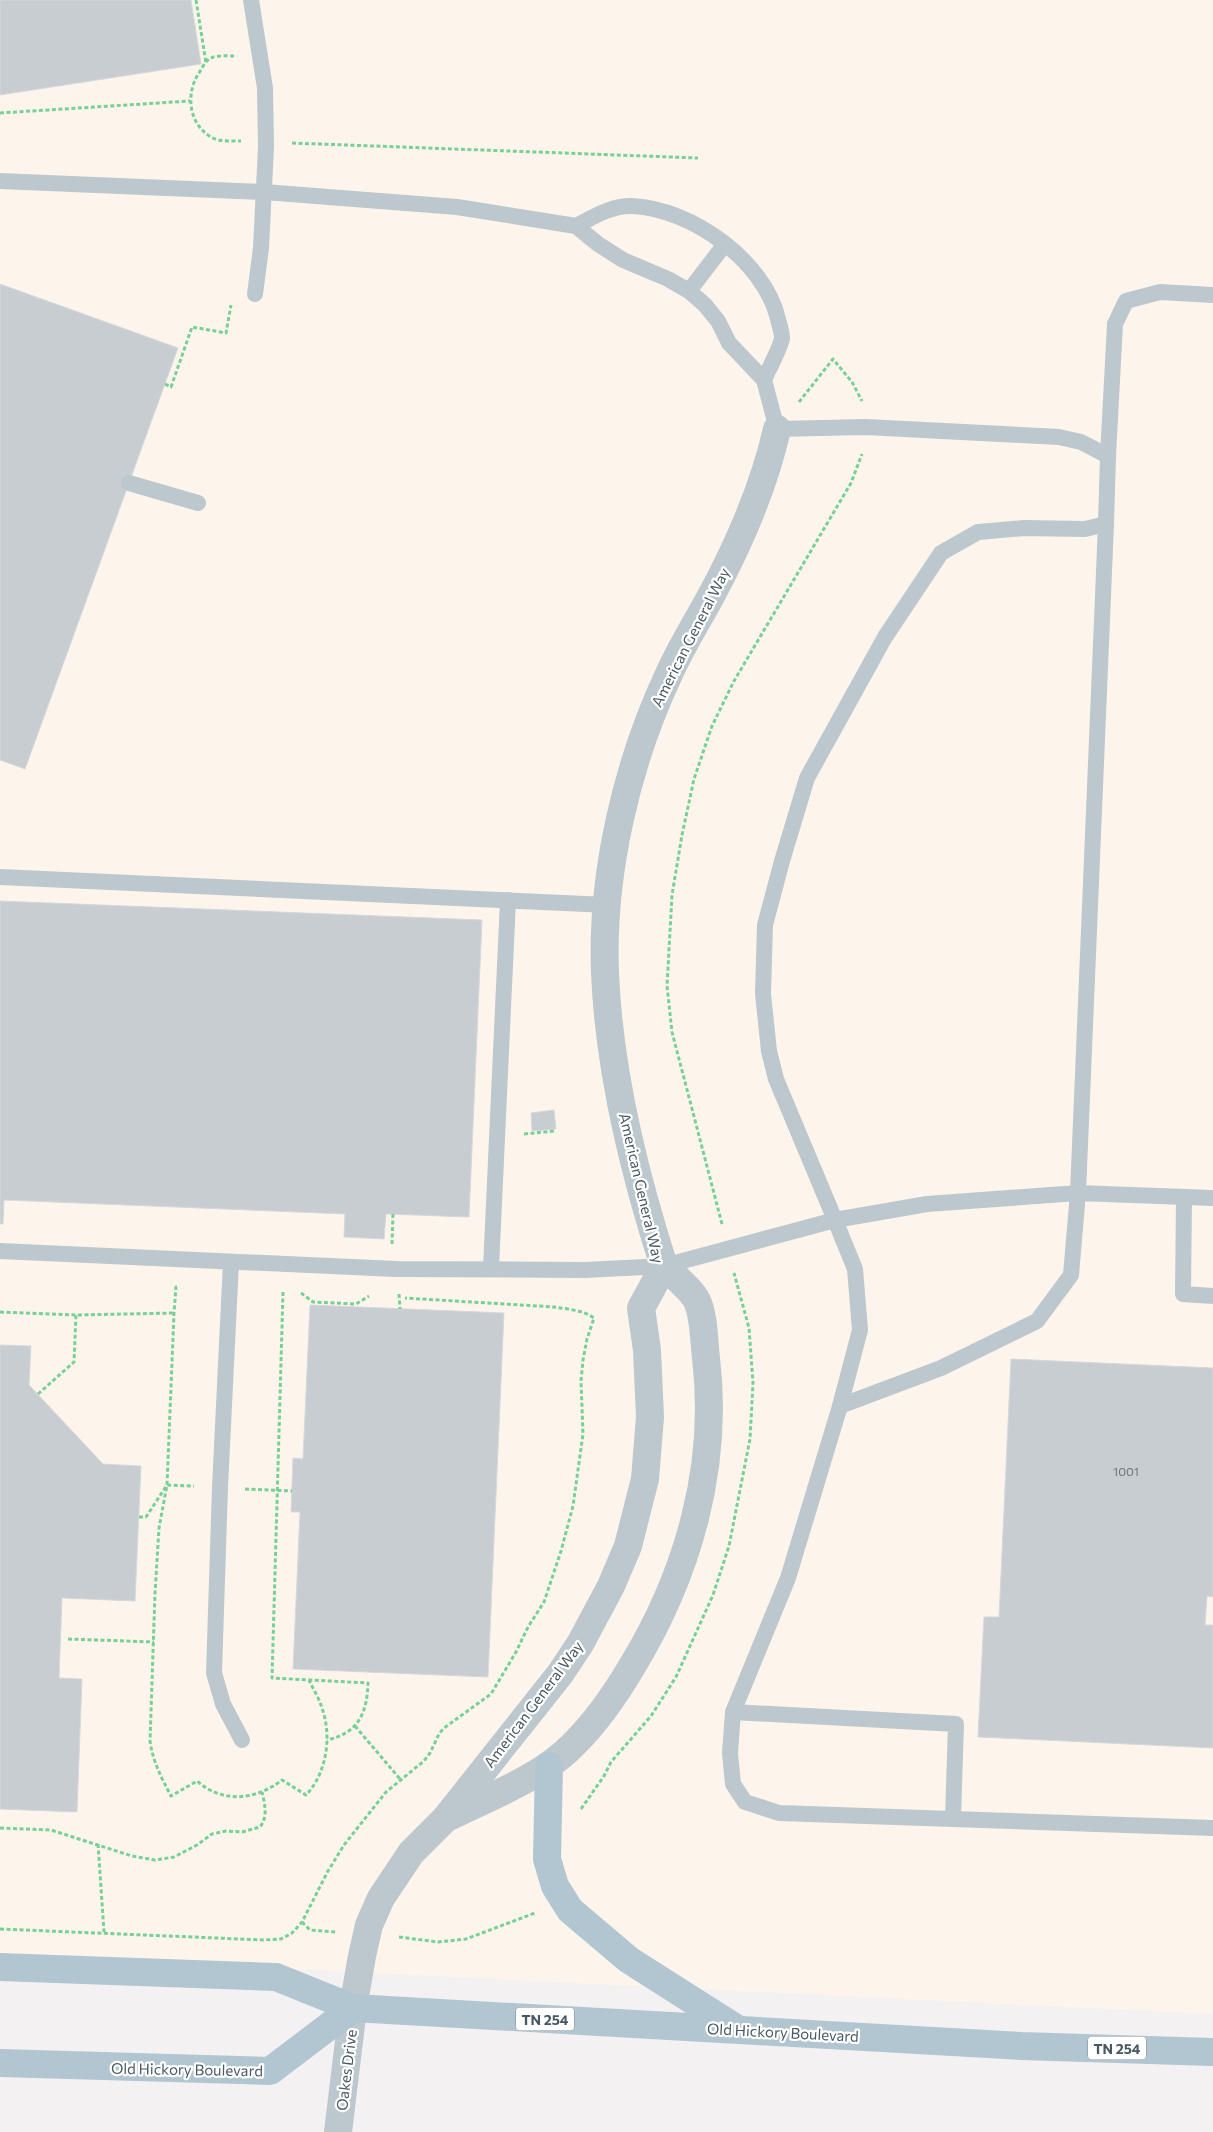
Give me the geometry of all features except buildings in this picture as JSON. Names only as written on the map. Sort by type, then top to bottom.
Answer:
[{"type":"main road","points":[[549,1766],[547,1859],[555,1886],[570,1910],[629,1960],[738,2029]]},
{"type":"main road","name":"Old Hickory Boulevard","points":[[0,1967],[276,1977],[353,2008],[1021,2046],[1213,2052]]},
{"type":"main road","name":"Old Hickory Boulevard","points":[[0,2063],[270,2071],[353,2008]]},
{"type":"street","name":"American General Way","points":[[353,2008],[367,1933],[381,1898],[406,1860],[445,1819],[560,1674],[611,1586],[628,1546],[645,1479],[650,1417],[647,1350],[641,1308],[664,1266],[647,1213],[615,1064],[609,1025],[605,971],[608,905],[618,836],[639,747],[669,672],[712,594],[753,507],[769,466],[778,429]]},
{"type":"street","points":[[445,1819],[549,1766],[574,1744],[615,1695],[662,1614],[685,1555],[702,1490],[708,1451],[709,1417],[708,1375],[700,1308],[697,1300],[664,1266]]},
{"type":"street","name":"Oakes Drive","points":[[338,2132],[353,2008]]},
{"type":"lane","points":[[251,0],[265,88],[266,142],[259,270],[255,294]]},
{"type":"lane","points":[[0,181],[264,192],[456,207],[576,226],[598,244],[623,260],[662,276],[689,291],[705,305],[718,321],[729,343],[764,380],[778,429],[866,427],[1059,437],[1081,442],[1108,456]]},
{"type":"lane","points":[[576,226],[609,209],[630,206],[653,208],[679,216],[702,227],[725,244],[756,276],[776,311],[782,338],[764,380]]},
{"type":"lane","points":[[689,291],[725,244]]},
{"type":"lane","points":[[840,1406],[940,1368],[1037,1321],[1071,1275],[1078,1193],[1115,324],[1126,302],[1160,292],[1213,295]]},
{"type":"lane","points":[[129,482],[198,503]]},
{"type":"lane","points":[[1106,524],[1085,530],[1024,528],[978,532],[941,553],[885,637],[808,778],[782,861],[765,925],[763,994],[769,1051],[776,1079],[855,1269],[860,1330],[840,1406],[788,1578],[734,1712],[730,1753],[733,1784],[745,1802],[779,1813],[1213,1828]]},
{"type":"lane","points":[[0,877],[608,905]]},
{"type":"lane","points":[[491,1268],[508,900]]},
{"type":"lane","points":[[0,1251],[405,1269],[586,1270],[664,1266],[835,1220],[927,1204],[1078,1193],[1213,1198]]},
{"type":"lane","points":[[1184,1197],[1182,1294],[1213,1296]]},
{"type":"lane","points":[[231,1262],[220,1488],[214,1673],[224,1704],[242,1740]]},
{"type":"lane","points":[[734,1712],[956,1724],[953,1818]]},
{"type":"path","points":[[196,0],[206,63]]},
{"type":"path","points":[[242,132],[243,142],[218,140],[201,128],[191,110],[190,101],[193,85],[211,58],[260,54]]},
{"type":"path","points":[[233,56],[234,65]]},
{"type":"path","points":[[0,113],[190,101]]},
{"type":"path","points":[[266,142],[698,158]]},
{"type":"path","points":[[165,384],[171,387],[192,327],[226,333],[231,302]]},
{"type":"path","points":[[580,1811],[604,1776],[611,1762],[651,1716],[676,1677],[713,1595],[729,1546],[750,1439],[753,1383],[749,1328],[672,1032],[667,986],[672,895],[694,779],[712,726],[751,651],[851,483],[860,464],[866,442],[866,419],[861,399],[852,382],[833,359],[778,429]]},
{"type":"path","points":[[308,1680],[322,1707],[326,1740],[321,1770],[306,1795],[282,1780],[262,1792],[249,1796],[228,1797],[211,1791],[197,1781],[171,1796],[157,1768],[150,1741],[159,1528],[167,1485],[176,1287],[302,1293],[313,1302],[356,1304],[368,1296],[376,1296]]},
{"type":"path","points":[[283,1292],[272,1678],[368,1683],[365,1706],[360,1720],[343,1736],[326,1740]]},
{"type":"path","points":[[0,1929],[264,1940],[282,1939],[292,1933],[302,1922],[328,1871],[344,1845],[380,1799],[400,1779],[424,1761],[430,1754],[439,1734],[451,1721],[474,1708],[491,1694],[544,1602],[561,1552],[572,1506],[583,1434],[580,1381],[587,1339],[594,1318],[561,1308],[392,1297]]},
{"type":"path","points":[[0,1312],[76,1315],[174,1313]]},
{"type":"path","points":[[38,1394],[74,1362],[76,1315]]},
{"type":"path","points":[[68,1639],[154,1642]]},
{"type":"path","points":[[355,1726],[400,1779]]},
{"type":"path","points":[[0,1828],[51,1830],[145,1859],[174,1858],[198,1845],[212,1834],[226,1831],[242,1832],[260,1827],[265,1818],[262,1792]]},
{"type":"path","points":[[98,1844],[104,1932]]},
{"type":"path","points":[[302,1922],[310,1930],[367,1933],[438,1942],[466,1939],[543,1910]]},
{"type":"shaded area","points":[[0,0],[1213,0],[1213,2014],[0,1955]]}]
